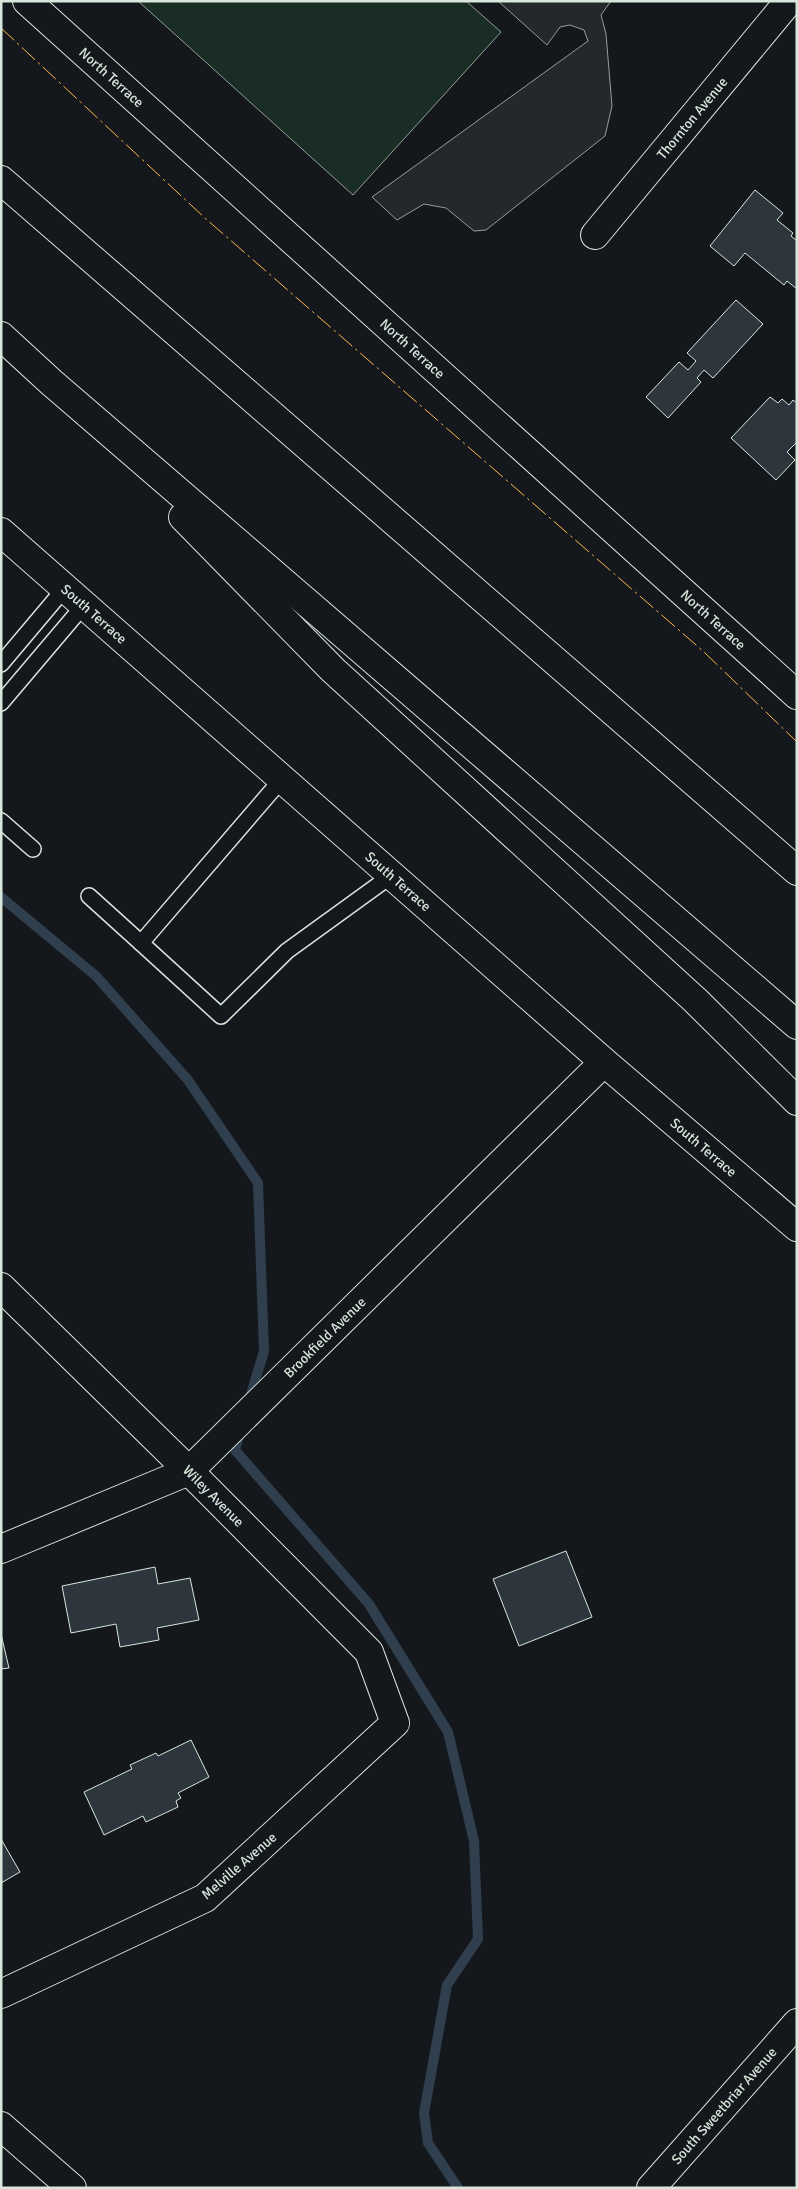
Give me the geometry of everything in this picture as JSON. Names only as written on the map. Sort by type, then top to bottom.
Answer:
[{"type":"main road","name":"North Terrace","points":[[28,1],[797,695]]},
{"type":"main road","name":"Thornton Avenue","points":[[595,235],[789,1]]},
{"type":"main road","points":[[1,180],[797,871]]},
{"type":"main road","points":[[1,336],[51,382],[797,1025]]},
{"type":"main road","points":[[51,382],[333,670],[695,1000],[797,1101]]},
{"type":"main road","name":"South Terrace","points":[[1,532],[604,1062],[797,1227]]},
{"type":"main road","name":"Brookfield Avenue","points":[[1,1549],[189,1470],[604,1062]]},
{"type":"main road","name":"Wiley Avenue","points":[[1,1287],[189,1470],[369,1652],[395,1724]]},
{"type":"main road","name":"Melville Avenue","points":[[1,1994],[205,1898],[395,1724]]},
{"type":"main road","name":"South Sweetbriar Avenue","points":[[650,2188],[797,2023]]},
{"type":"main road","points":[[1,2126],[72,2188]]},
{"type":"lane","points":[[1,664],[75,597]]},
{"type":"lane","points":[[1,703],[75,597]]},
{"type":"lane","points":[[141,944],[282,778]]},
{"type":"lane","points":[[1,822],[33,849]]},
{"type":"lane","points":[[89,896],[221,1016],[287,951],[392,875]]},
{"type":"green space","points":[[138,1],[466,1],[501,32],[353,195]]},
{"type":"shaded area","points":[[498,1],[611,1],[601,15],[606,34],[612,106],[605,136],[486,230],[474,231],[446,208],[424,204],[397,220],[372,197],[588,41],[584,30],[570,25],[560,27],[547,45]]},
{"type":"building","points":[[755,190],[783,213],[777,220],[793,233],[791,236],[797,241],[797,289],[787,281],[784,285],[745,253],[734,266],[710,246]]},
{"type":"building","points":[[736,300],[763,324],[713,378],[704,370],[697,378],[701,382],[668,418],[646,397],[679,362],[688,370],[696,361],[687,353]]},
{"type":"building","points":[[770,397],[778,403],[782,399],[789,405],[793,400],[797,403],[797,442],[787,452],[795,460],[776,480],[731,438]]},
{"type":"building","points":[[566,1551],[592,1617],[519,1646],[493,1579]]},
{"type":"building","points":[[155,1567],[158,1584],[190,1578],[199,1620],[157,1628],[159,1640],[120,1647],[116,1624],[71,1633],[62,1586]]},
{"type":"building","points":[[1,1634],[9,1668],[1,1669]]},
{"type":"building","points":[[191,1740],[209,1777],[178,1793],[181,1798],[176,1801],[178,1807],[146,1822],[143,1816],[104,1835],[84,1792],[132,1769],[130,1765],[156,1753],[158,1756]]},
{"type":"building","points":[[1,1839],[20,1872],[1,1883]]},
{"type":"waterway","points":[[1,897],[96,976],[188,1080],[258,1183],[264,1351],[249,1401]]},
{"type":"waterway","points":[[240,1432],[235,1450],[369,1604],[448,1732],[474,1841],[478,1939],[447,1985],[424,2113],[428,2143],[458,2188]]},
{"type":"power","points":[[1,28],[206,219],[703,651],[797,742]]}]
